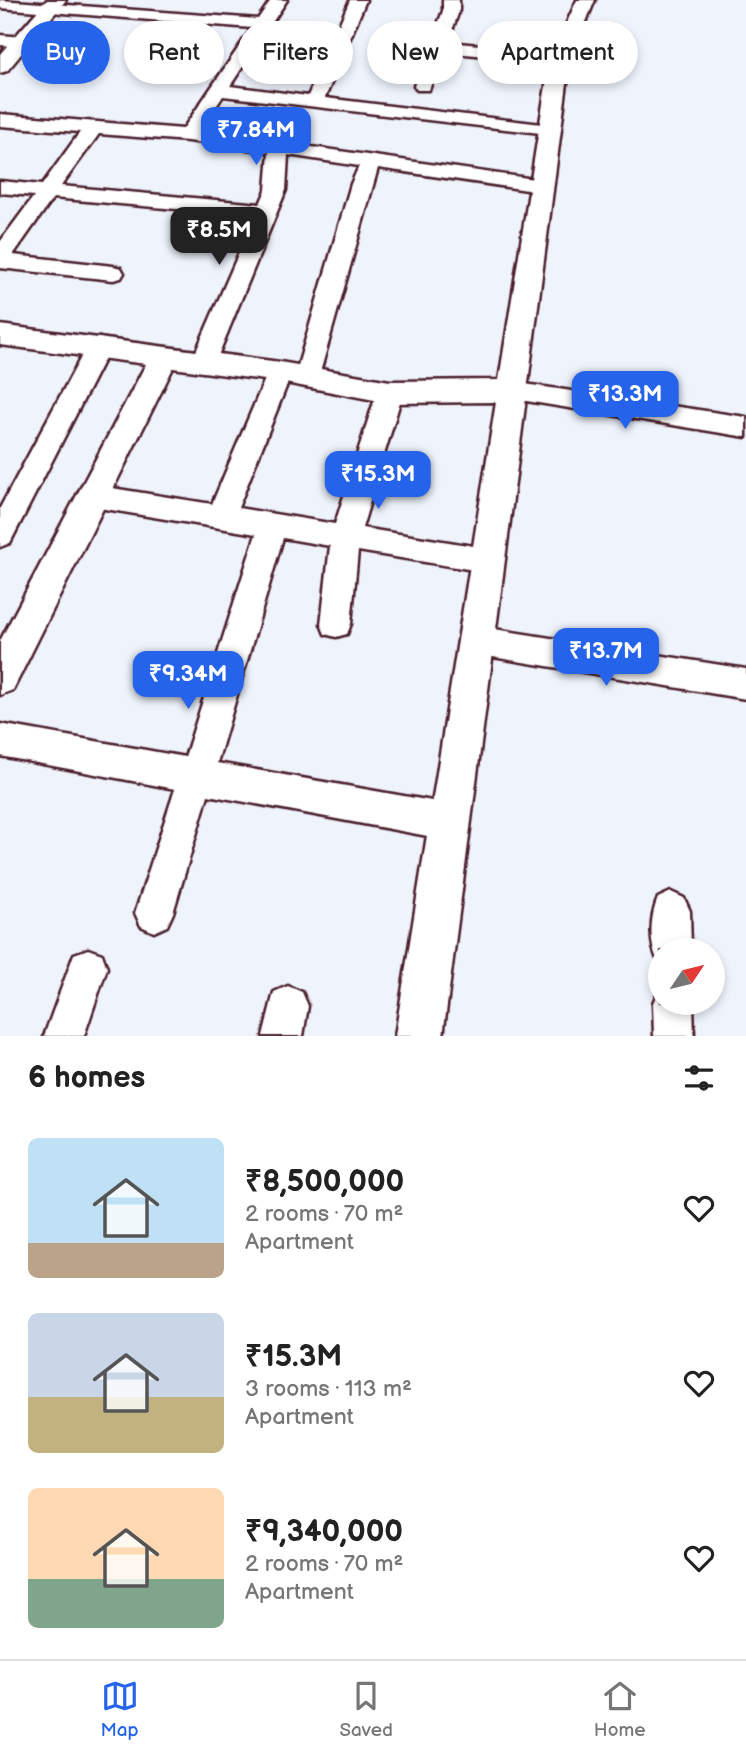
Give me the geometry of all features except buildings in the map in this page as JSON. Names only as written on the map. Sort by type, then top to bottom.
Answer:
[{"type":"street","points":[[264,21],[279,0]]},
{"type":"street","points":[[314,102],[358,0]]},
{"type":"street","points":[[447,21],[451,0]]},
{"type":"street","points":[[574,21],[581,0]]},
{"type":"street","points":[[6,2],[111,5],[238,21]]},
{"type":"street","points":[[40,21],[55,3]]},
{"type":"street","points":[[0,40],[21,42]]},
{"type":"street","points":[[0,67],[21,44]]},
{"type":"street","points":[[188,135],[238,60]]},
{"type":"street","points":[[419,1036],[557,84]]},
{"type":"street","points":[[218,90],[550,131]]},
{"type":"street","points":[[0,120],[188,135],[541,186]]},
{"type":"street","points":[[93,128],[0,259],[113,273]]},
{"type":"street","points":[[203,363],[276,190],[279,149]]},
{"type":"street","points":[[220,517],[293,374],[371,162]]},
{"type":"street","points":[[0,187],[266,211]]},
{"type":"street","points":[[0,335],[99,346],[293,374],[390,392],[511,391],[746,427]]},
{"type":"street","points":[[0,535],[99,346]]},
{"type":"street","points":[[0,678],[165,356]]},
{"type":"street","points":[[336,624],[345,537],[390,392]]},
{"type":"street","points":[[93,496],[486,560]]},
{"type":"street","points":[[154,913],[273,525]]},
{"type":"street","points":[[475,640],[746,684]]},
{"type":"street","points":[[0,740],[449,822]]},
{"type":"street","points":[[671,911],[672,938]]},
{"type":"street","points":[[64,1036],[88,968]]},
{"type":"street","points":[[673,1015],[674,1036]]}]
